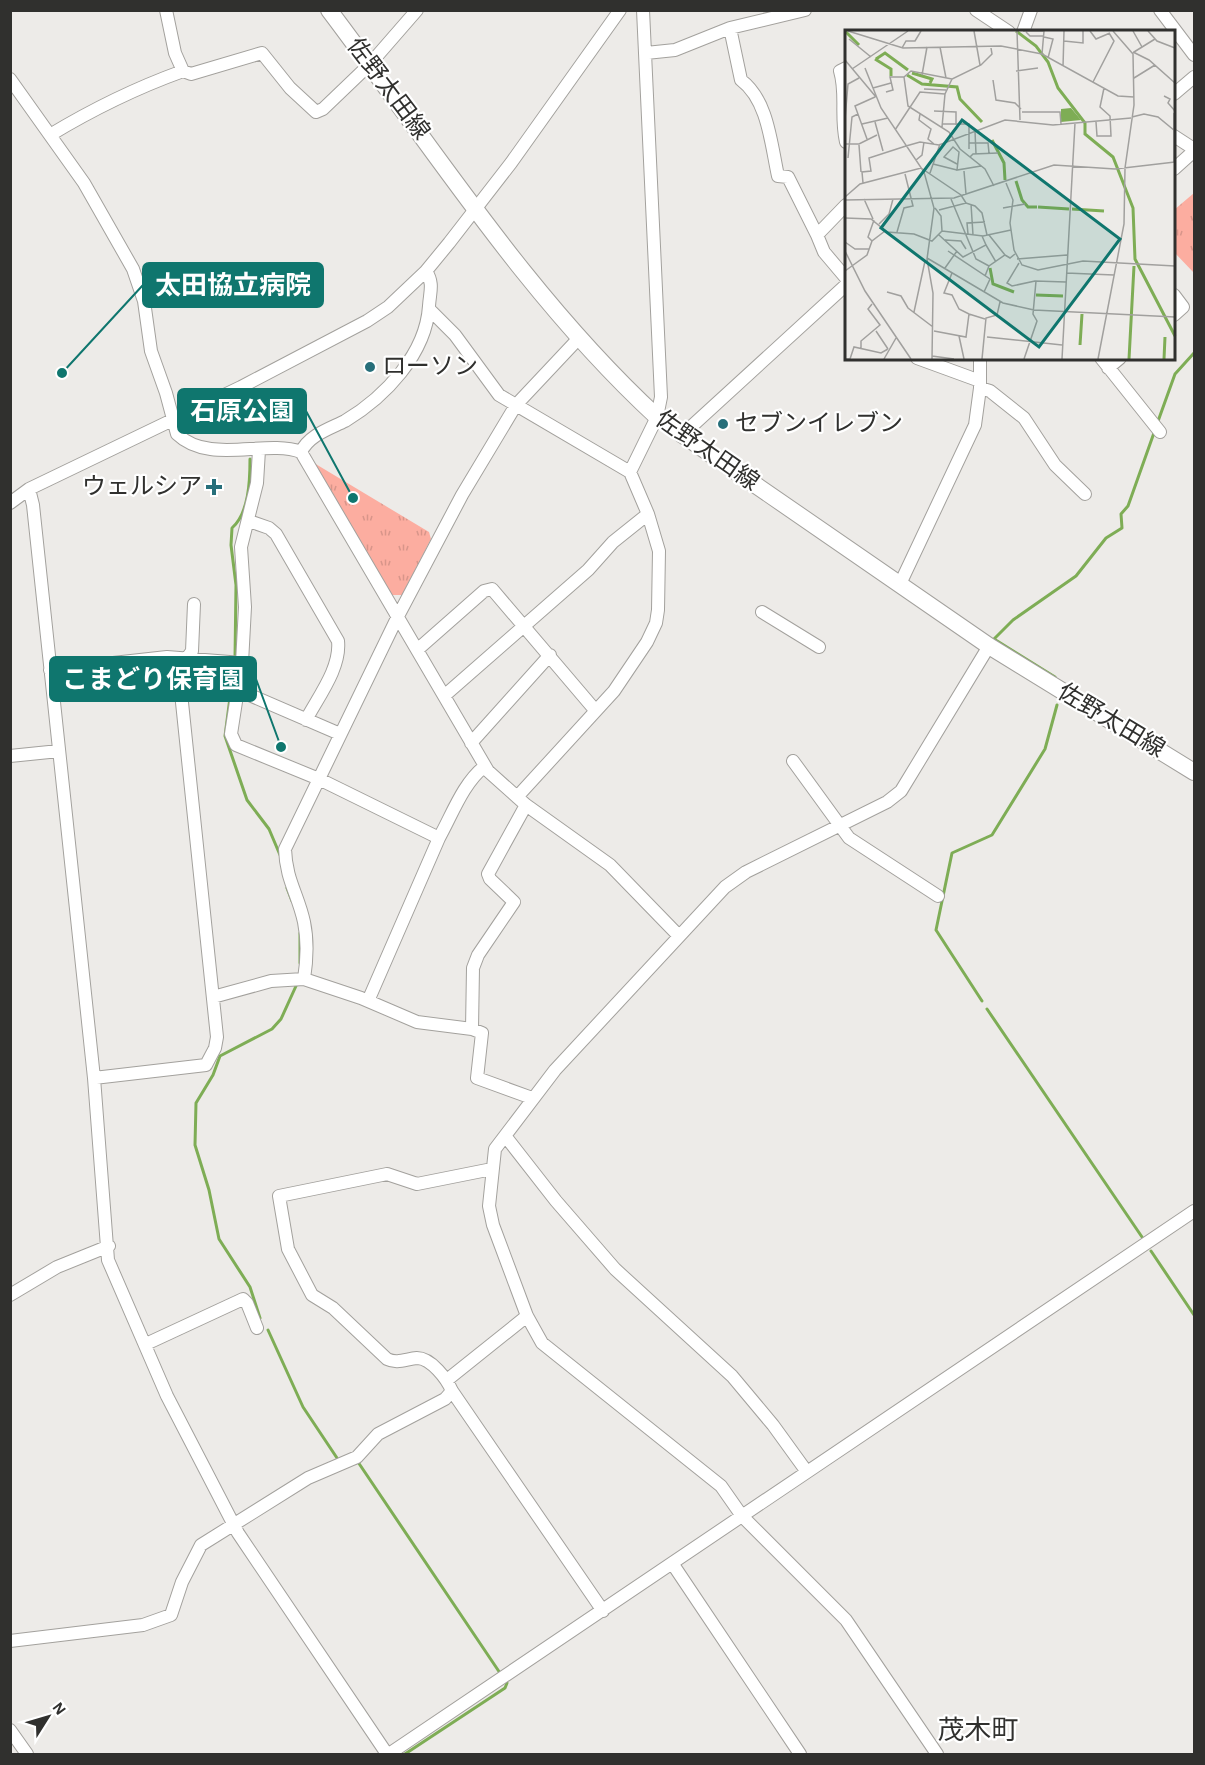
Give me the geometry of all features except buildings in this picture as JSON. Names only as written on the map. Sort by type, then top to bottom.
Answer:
[{"type":"main road","name":"佐野太田線","points":[[329,10],[476,207],[579,338],[615,378],[657,417],[681,436],[989,646],[1194,772]]},
{"type":"street","points":[[166,10],[175,53],[183,71]]},
{"type":"street","points":[[50,135],[99,105],[183,71],[191,74],[262,53],[290,88],[316,112],[323,109],[370,64],[417,10]]},
{"type":"street","points":[[13,497],[172,421],[367,321],[388,307],[426,271],[511,163],[620,10]]},
{"type":"street","points":[[630,472],[657,417],[661,397],[643,10]]},
{"type":"street","points":[[646,53],[675,50],[730,28],[805,10]]},
{"type":"street","points":[[976,10],[1006,30]]},
{"type":"street","points":[[1024,30],[1031,10]]},
{"type":"street","points":[[1160,10],[1194,55]]},
{"type":"street","points":[[730,28],[741,80],[755,90],[772,142],[778,176],[788,177],[824,252],[845,277]]},
{"type":"street","points":[[845,68],[840,71],[844,83],[841,121],[845,138]]},
{"type":"street","points":[[1175,92],[1194,77]]},
{"type":"street","points":[[10,79],[84,183],[136,277],[144,301],[148,340],[177,434],[187,441],[221,450],[301,452]]},
{"type":"street","points":[[1175,137],[1194,150],[1175,167]]},
{"type":"street","points":[[817,235],[845,206]]},
{"type":"street","points":[[301,452],[310,440],[368,405],[402,370],[426,328],[433,284],[426,271]]},
{"type":"street","points":[[681,436],[845,286]]},
{"type":"street","points":[[1175,297],[1183,307],[1175,313]]},
{"type":"street","points":[[429,309],[455,335],[491,387],[516,405],[630,472],[648,514],[660,551],[656,623],[647,642],[614,691],[595,710],[521,801],[488,874],[489,879],[514,902],[478,955],[473,968],[472,1029]]},
{"type":"street","points":[[304,979],[307,950],[304,923],[288,878],[285,849],[397,618],[438,539],[516,405],[579,338]]},
{"type":"street","points":[[922,360],[980,384],[1024,418],[1055,465],[1085,494]]},
{"type":"street","points":[[900,584],[975,425],[980,384],[980,360]]},
{"type":"street","points":[[1105,363],[1157,429]]},
{"type":"street","points":[[259,450],[257,483],[241,547],[245,607],[242,663],[231,734],[233,742],[236,746],[319,779],[439,838]]},
{"type":"street","points":[[301,452],[485,766],[521,801],[610,864],[678,935]]},
{"type":"street","points":[[29,489],[33,505],[94,1078],[109,1246],[108,1260],[111,1272],[146,1344],[167,1396],[234,1524],[388,1755],[1194,1212]]},
{"type":"street","points":[[444,696],[596,563],[613,542],[648,514]]},
{"type":"street","points":[[249,521],[269,528],[276,534],[338,641],[339,650],[332,672],[306,720]]},
{"type":"street","points":[[417,650],[488,589],[495,591],[595,710]]},
{"type":"street","points":[[94,1078],[206,1065],[215,1048],[217,1038],[181,693],[187,658],[192,651],[194,604]]},
{"type":"street","points":[[762,612],[819,647]]},
{"type":"street","points":[[937,1755],[846,1620],[742,1516],[721,1486],[694,1461],[542,1343],[527,1316],[493,1225],[489,1206],[495,1149],[506,1137],[532,1098],[678,935],[726,887],[746,872],[887,802],[901,791],[989,646]]},
{"type":"street","points":[[474,748],[550,655]]},
{"type":"street","points":[[50,670],[187,658],[242,663]]},
{"type":"street","points":[[238,690],[340,734]]},
{"type":"street","points":[[10,756],[59,751]]},
{"type":"street","points":[[793,761],[849,838],[938,896]]},
{"type":"street","points":[[368,1000],[439,838],[477,772],[485,766]]},
{"type":"street","points":[[213,997],[271,981],[304,979],[368,1000],[417,1022],[472,1029],[482,1033],[477,1078],[532,1098]]},
{"type":"street","points":[[506,1137],[556,1201],[615,1269],[732,1376],[773,1425],[807,1472]]},
{"type":"street","points":[[492,1169],[417,1184],[387,1174],[279,1196],[288,1249],[312,1295],[333,1308],[387,1359],[393,1362],[420,1358],[425,1360],[449,1385],[603,1611]]},
{"type":"street","points":[[10,1295],[57,1268],[109,1246]]},
{"type":"street","points":[[146,1344],[243,1299],[248,1303],[257,1328]]},
{"type":"street","points":[[10,1641],[143,1625],[171,1616],[182,1582],[201,1545],[308,1478],[357,1457],[378,1434],[445,1399],[449,1385],[527,1316]]},
{"type":"street","points":[[672,1563],[800,1755]]},
{"type":"street","points":[[10,1730],[27,1755]]},
{"type":"green space","points":[[1194,193],[1194,273],[1175,253],[1175,209]]},
{"type":"green space","points":[[314,463],[429,532],[431,539],[402,595],[392,595]]},
{"type":"waterway","points":[[1157,424],[1175,374],[1194,353]]},
{"type":"waterway","points":[[1055,677],[994,639],[1013,620],[1076,576],[1106,538],[1122,528],[1121,514],[1128,506],[1155,430]]},
{"type":"waterway","points":[[235,658],[236,585],[231,545],[232,528],[238,522],[245,505],[249,487],[250,459]]},
{"type":"waterway","points":[[234,667],[225,736],[247,800],[269,829],[280,855]]},
{"type":"waterway","points":[[982,1001],[936,930],[952,853],[992,835],[1045,749],[1057,705]]},
{"type":"waterway","points":[[287,888],[292,901]]},
{"type":"waterway","points":[[300,933],[300,963]]},
{"type":"waterway","points":[[260,1318],[250,1287],[219,1239],[209,1190],[195,1145],[196,1103],[213,1075],[220,1056],[272,1029],[281,1019],[296,986]]},
{"type":"waterway","points":[[987,1009],[1142,1237]]},
{"type":"waterway","points":[[1151,1251],[1194,1315]]},
{"type":"waterway","points":[[268,1330],[303,1407],[337,1458]]},
{"type":"waterway","points":[[356,1463],[358,1462],[500,1673]]},
{"type":"waterway","points":[[405,1754],[505,1688],[507,1683]]},
{"type":"place","name":"ローソン","points":[[370,367]]},
{"type":"place","name":"太田協立病院","points":[[62,373]]},
{"type":"place","name":"セブンイレブン","points":[[723,424]]},
{"type":"place","name":"ウェルシア","points":[[214,487]]},
{"type":"place","name":"石原公園","points":[[353,498]]},
{"type":"place","name":"こまどり保育園","points":[[281,747]]},
{"type":"district","name":"茂木町","points":[[978,1730]]}]
